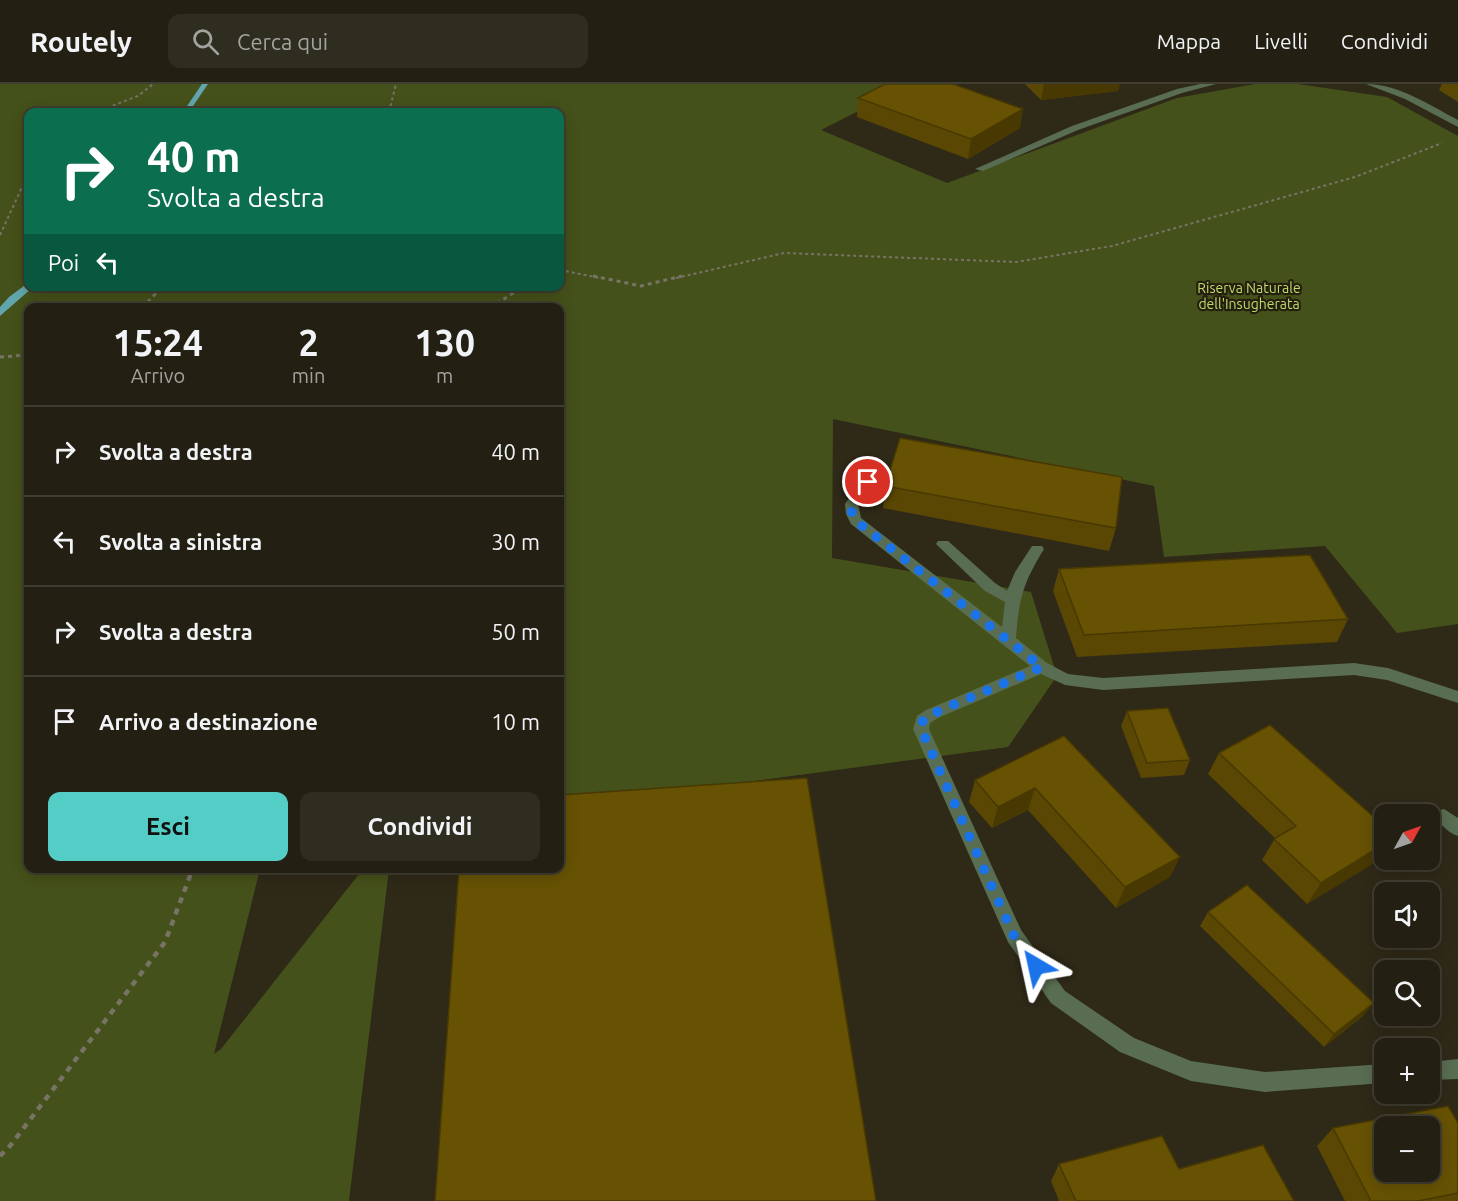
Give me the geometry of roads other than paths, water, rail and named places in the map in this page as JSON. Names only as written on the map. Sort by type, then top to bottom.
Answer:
[{"type":"street","points":[[980,169],[1075,128],[1180,91],[1212,84]]},
{"type":"street","points":[[1370,84],[1408,97],[1458,124]]},
{"type":"street","points":[[868,482],[850,503],[850,511],[856,521],[1042,667],[1065,679],[1102,684],[1368,669],[1458,697]]},
{"type":"street","points":[[943,544],[990,587],[1011,600]]},
{"type":"street","points":[[1008,640],[1011,600],[1020,571],[1037,549]]},
{"type":"street","points":[[1042,667],[932,714],[923,720],[921,729],[1014,936],[1058,997],[1127,1044],[1191,1071],[1265,1082],[1374,1075]]},
{"type":"street","points":[[1444,816],[1458,829]]},
{"type":"street","points":[[1440,1070],[1458,1069]]},
{"type":"waterway","points":[[189,108],[205,84]]},
{"type":"waterway","points":[[0,313],[24,290]]},
{"type":"park label","name":"Riserva Naturale dell'Insugherata","points":[[1249,296]]}]
